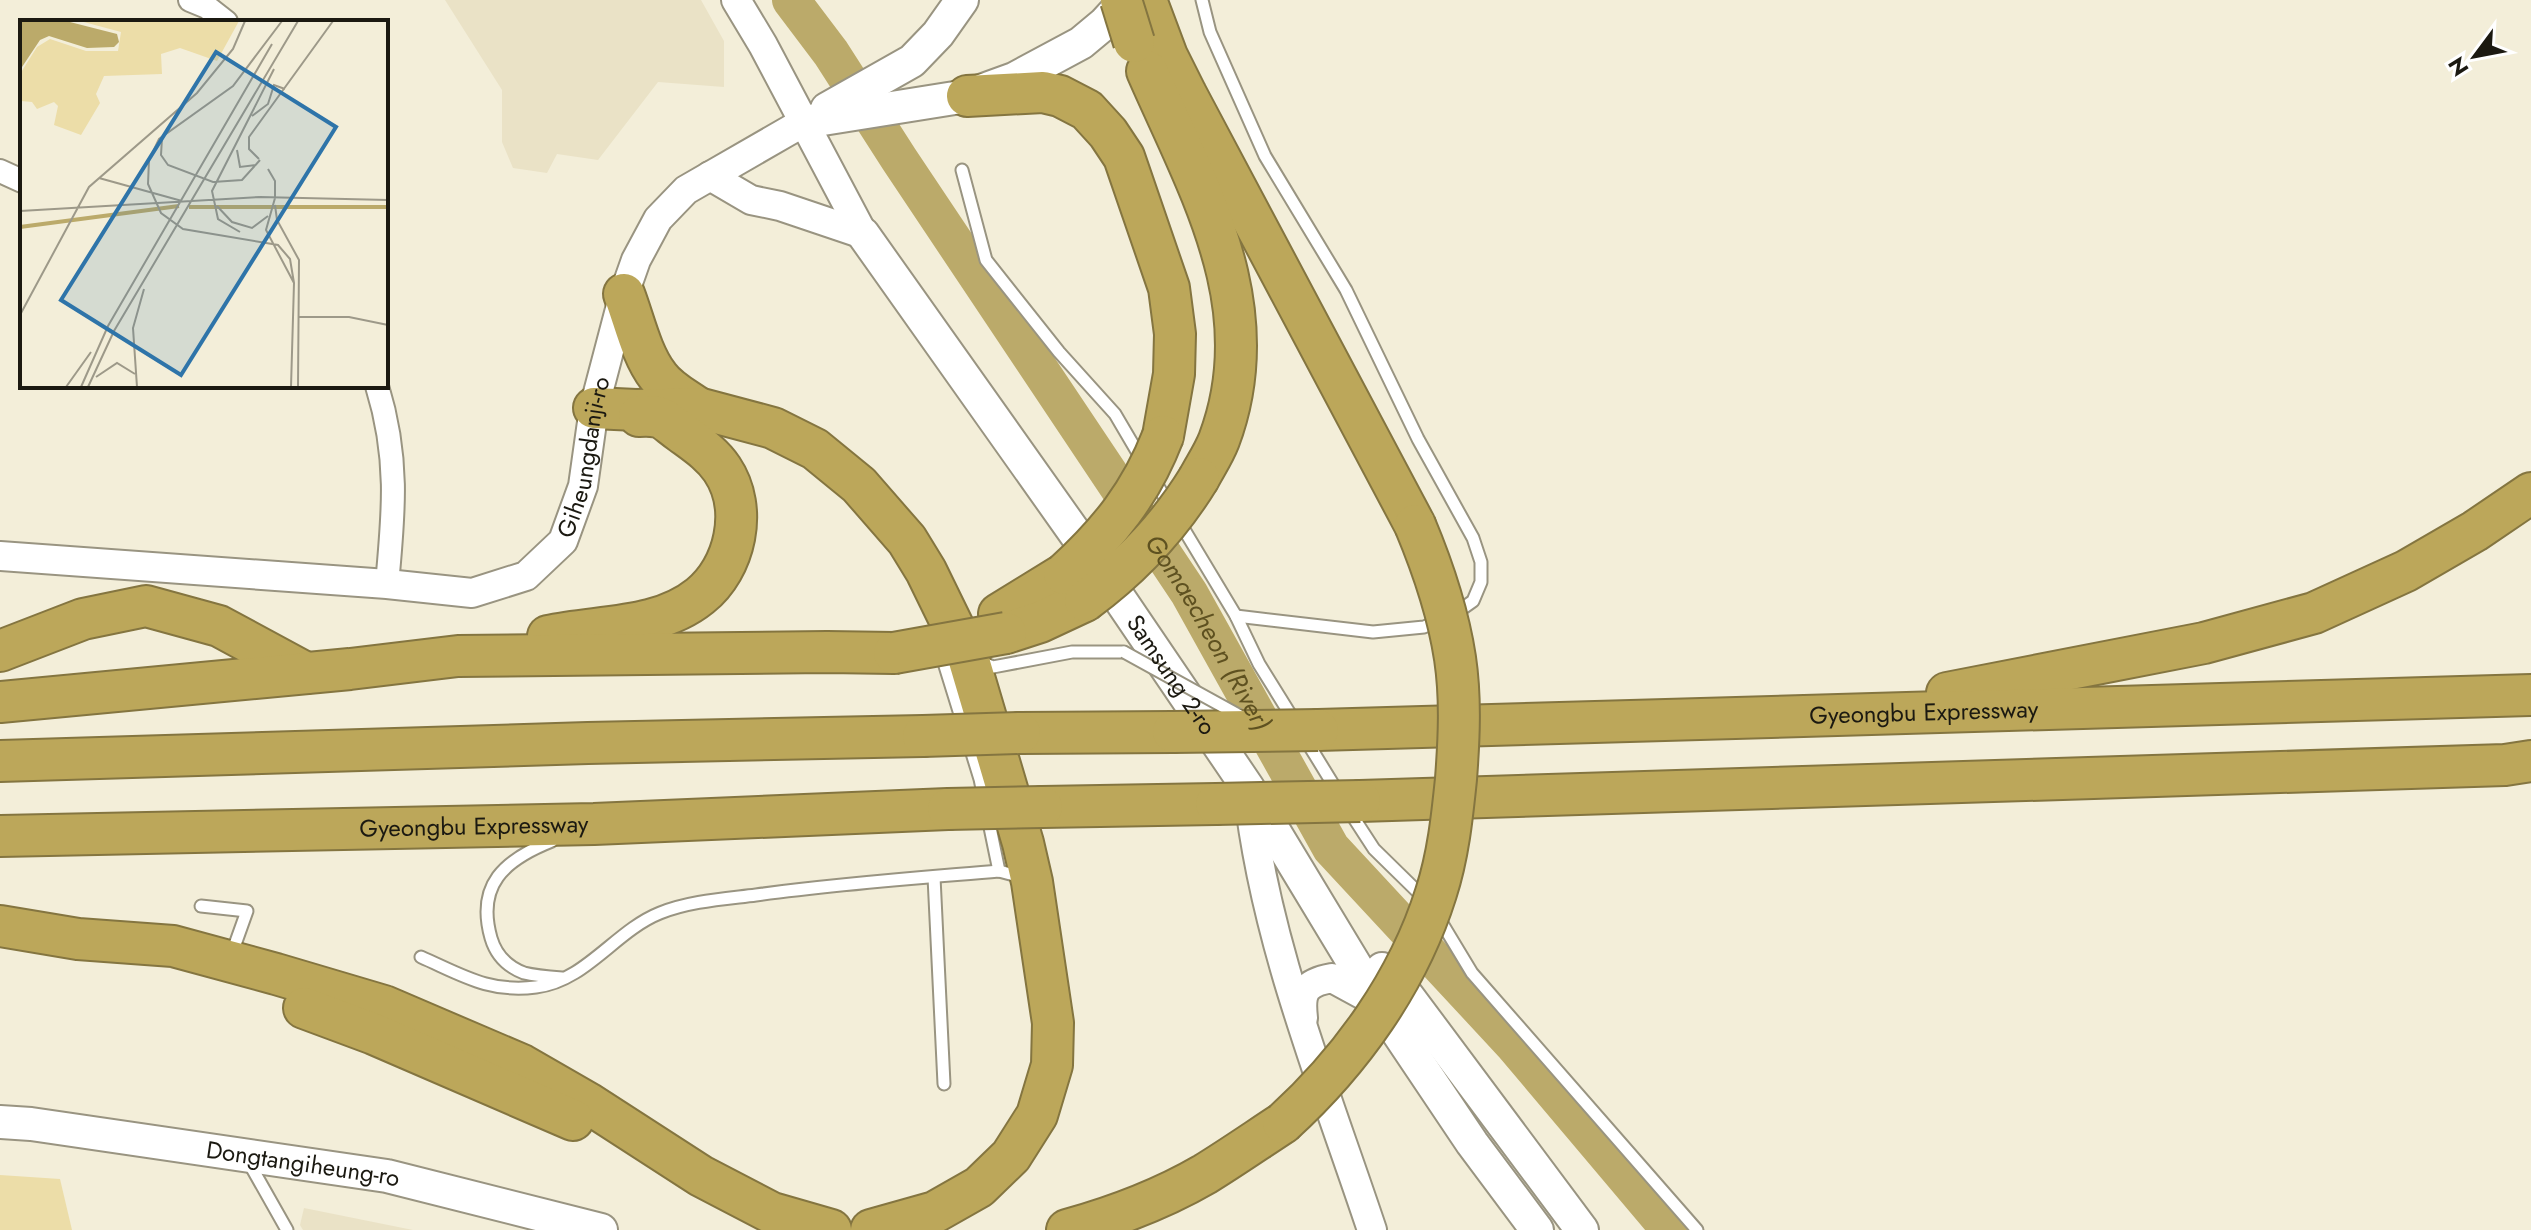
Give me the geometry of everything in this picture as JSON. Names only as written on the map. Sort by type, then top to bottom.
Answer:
[{"type":"highway","points":[[0,702],[458,656],[827,652],[892,647],[1002,623],[1040,622],[1075,588],[1126,569],[1174,517],[1218,443],[1232,391],[1236,337],[1231,282],[1136,13]]},
{"type":"highway","points":[[1067,1230],[1150,1201],[1204,1175],[1283,1123],[1338,1069],[1392,989],[1413,951],[1436,893],[1451,831],[1459,708],[1455,659],[1445,608],[1415,525],[1193,107],[1136,13]]},
{"type":"highway","points":[[950,99],[1043,92],[1060,96],[1087,110],[1124,157],[1169,288],[1175,334],[1174,374],[1163,436],[1141,486],[1089,551],[1075,588]]},
{"type":"highway","points":[[624,294],[658,377],[698,408]]},
{"type":"highway","points":[[594,408],[698,408],[773,428],[815,449],[859,485],[907,540],[926,571],[968,657],[1011,859],[1035,897],[1053,1023],[1052,1065],[1037,1115],[1011,1156],[979,1187],[935,1212],[871,1230]]},
{"type":"highway","points":[[458,656],[574,631],[664,616],[682,609],[712,586],[731,555],[736,525],[733,493],[724,472],[710,454],[659,415],[614,413],[594,408]]},
{"type":"highway","points":[[1832,716],[2204,643],[2314,613],[2406,571],[2475,531],[2531,493]]},
{"type":"highway","points":[[0,651],[83,619],[146,606],[219,626],[306,673]]},
{"type":"highway","name":"Gyeongbu Expressway","points":[[0,761],[588,743],[1318,730],[2531,695]]},
{"type":"highway","points":[[1232,796],[1360,801],[2522,764]]},
{"type":"highway","name":"Gyeongbu Expressway","points":[[0,836],[594,824],[1042,807],[1232,796]]},
{"type":"highway","points":[[0,926],[78,939],[173,946],[384,1006],[522,1065],[588,1103],[701,1176]]},
{"type":"highway","points":[[78,939],[272,996],[374,1034],[701,1176],[772,1213],[831,1230]]},
{"type":"main road","points":[[875,99],[938,34],[962,0]]},
{"type":"main road","points":[[825,116],[875,99],[950,99],[1035,69],[1081,43],[1105,23],[1136,13]]},
{"type":"main road","points":[[912,61],[911,79],[920,94],[950,99]]},
{"type":"main road","name":"Samsung 2-ro","points":[[863,234],[1077,536],[1232,796],[1318,907],[1472,1143],[1537,1230]]},
{"type":"main road","points":[[1318,907],[1403,990],[1582,1230]]},
{"type":"main road","name":"Dongtangiheung-ro","points":[[0,1122],[244,1153],[387,1176],[601,1230]]},
{"type":"street","points":[[190,0],[207,7],[223,20]]},
{"type":"street","name":"Samsung 2-ro","points":[[736,0],[763,45],[825,116],[863,234]]},
{"type":"street","name":"Giheungdanji-ro","points":[[0,556],[472,593],[526,576],[563,541],[588,465],[594,408],[624,294],[636,260],[658,219],[686,190],[825,116]]},
{"type":"street","points":[[0,171],[20,180]]},
{"type":"street","points":[[710,176],[751,200],[780,206],[863,234]]},
{"type":"street","points":[[378,388],[389,425],[395,502],[387,584]]},
{"type":"street","points":[[1232,796],[1251,821],[1304,1027],[1372,1230]]},
{"type":"street","points":[[1304,1027],[1301,1001],[1306,988],[1317,981],[1332,978],[1378,1003]]},
{"type":"lane","points":[[1202,0],[1210,32],[1265,156],[1346,290],[1418,439],[1473,538],[1481,562],[1481,582],[1473,601],[1456,613],[1424,627],[1373,632],[1236,616]]},
{"type":"lane","points":[[962,170],[986,260],[1059,352],[1115,414],[1236,616],[1259,664],[1374,849],[1431,905],[1472,973],[1697,1230]]},
{"type":"lane","points":[[659,415],[696,416],[760,433],[805,454],[829,470],[868,506],[885,527],[906,564]]},
{"type":"lane","points":[[421,957],[483,984],[505,990],[540,987],[566,978],[626,933],[659,913],[691,904],[843,884],[934,877],[1011,859],[980,779],[933,631]]},
{"type":"lane","points":[[968,657],[993,667],[1072,652],[1124,652],[1266,731]]},
{"type":"lane","points":[[566,978],[522,972],[503,960],[494,948],[485,917],[486,899],[497,876],[515,861],[541,845],[594,824]]},
{"type":"lane","points":[[934,877],[944,1084]]},
{"type":"lane","points":[[201,906],[247,911],[229,961]]},
{"type":"lane","points":[[244,1153],[287,1230]]},
{"type":"shaded area","points":[[445,0],[701,0],[724,41],[724,87],[658,82],[598,160],[557,154],[547,173],[513,168],[502,142],[502,90]]},
{"type":"shaded area","points":[[0,1175],[60,1179],[72,1230],[0,1230]]},
{"type":"shaded area","points":[[304,1208],[413,1230],[303,1230],[300,1225]]},
{"type":"waterway","name":"Gomaecheon (River)","points":[[791,0],[831,53],[1189,593],[1331,848],[1513,1044],[1670,1230]]}]
